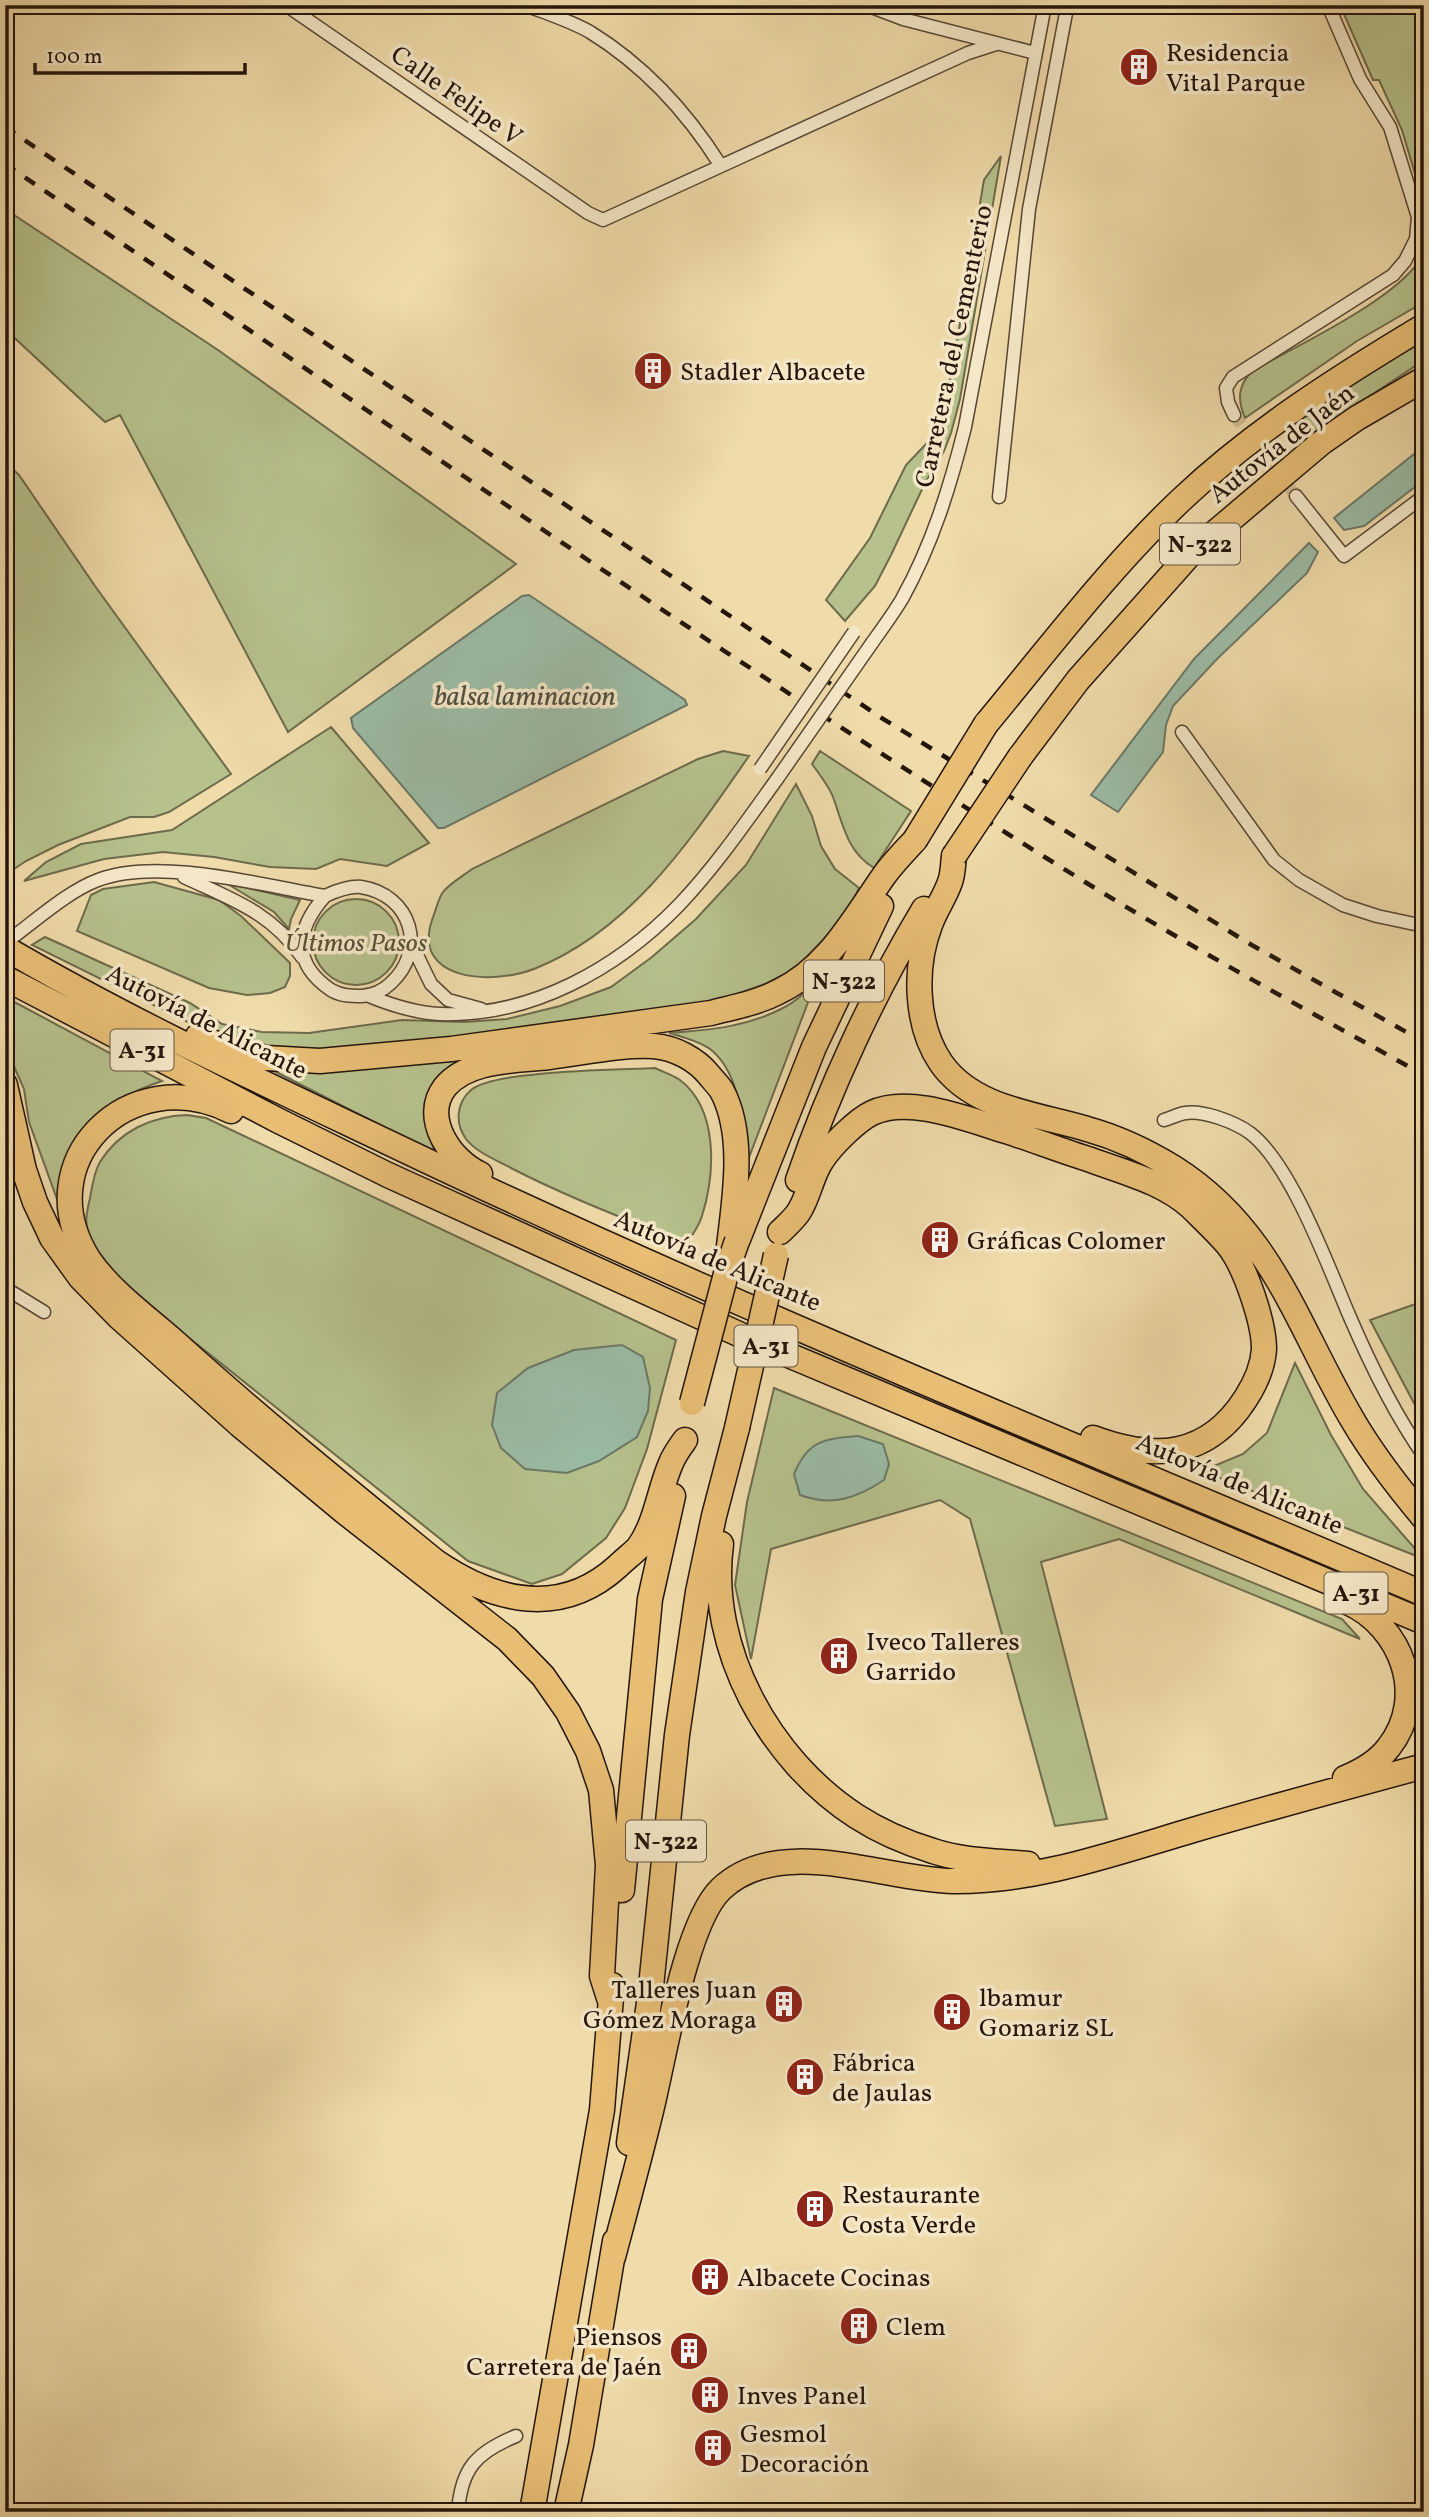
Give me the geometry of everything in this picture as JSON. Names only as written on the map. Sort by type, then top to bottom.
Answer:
[{"type":"highway","points":[[1343,374],[1424,318]]},
{"type":"highway","name":"Autovía de Jaén","points":[[915,840],[986,724],[1118,567],[1182,499],[1241,449],[1343,374],[1424,326]]},
{"type":"highway","name":"Autovía de Jaén","points":[[954,856],[1020,757],[1078,680],[1191,553],[1321,443],[1357,418],[1424,379]]},
{"type":"highway","points":[[127,1016],[172,1025],[221,1046],[266,1058],[320,1061],[451,1049],[711,1013],[758,1001],[781,991],[817,965],[854,922],[884,874],[915,840]]},
{"type":"highway","name":"N-322","points":[[532,2512],[602,2110],[610,2001],[650,1599],[692,1403],[737,1241],[828,1015],[915,840]]},
{"type":"highway","points":[[954,856],[951,880],[930,923],[920,969],[920,996],[925,1029],[941,1062],[964,1088],[1003,1106],[1091,1129],[1146,1153],[1192,1181],[1227,1210],[1265,1255],[1351,1418],[1390,1478],[1424,1518]]},
{"type":"highway","name":"N-322","points":[[566,2512],[581,2445],[613,2257],[650,1996],[677,1735],[698,1592],[778,1244],[813,1136],[855,1041],[954,856]]},
{"type":"highway","name":"Autovía de Alicante","points":[[5,945],[127,1016],[258,1082],[543,1216],[1424,1594]]},
{"type":"highway","name":"A-31","points":[[5,978],[388,1175],[730,1330],[1424,1622]]},
{"type":"highway","points":[[543,1216],[519,1191],[475,1171],[452,1154],[440,1132],[436,1109],[444,1088],[467,1069],[626,1047],[656,1046],[685,1055],[703,1067],[722,1091],[734,1126],[735,1192],[727,1270]]},
{"type":"highway","points":[[5,1085],[24,1170],[35,1202],[52,1238],[80,1277],[120,1318],[240,1425],[346,1513],[507,1639],[543,1676],[568,1712],[588,1751],[601,1790],[608,1865],[601,1976],[610,2001]]},
{"type":"highway","points":[[279,1121],[248,1119],[210,1100],[169,1096],[144,1101],[122,1110],[92,1135],[75,1166],[71,1200],[78,1238],[90,1261],[115,1289],[249,1410],[436,1563],[491,1592],[518,1599],[549,1599],[577,1592],[606,1577],[638,1547],[657,1506],[671,1462],[685,1440]]},
{"type":"highway","points":[[778,1244],[799,1212],[822,1160],[852,1128],[871,1113],[891,1107],[916,1107],[1018,1135],[1141,1178],[1167,1190],[1190,1207],[1229,1247],[1250,1287],[1261,1324],[1264,1351],[1255,1384],[1236,1415],[1213,1434],[1183,1449],[1151,1453],[1109,1444],[1022,1411],[985,1407]]},
{"type":"highway","points":[[734,1438],[719,1561],[720,1603],[732,1649],[748,1693],[773,1736],[797,1766],[826,1793],[856,1816],[888,1833],[934,1851],[969,1859],[1067,1868]]},
{"type":"highway","points":[[1287,1565],[1314,1587],[1361,1608],[1384,1628],[1397,1650],[1408,1678],[1405,1716],[1390,1747],[1366,1769],[1301,1799]]},
{"type":"highway","points":[[613,2257],[651,2113],[685,1966],[706,1908],[721,1889],[746,1872],[775,1864],[817,1863],[952,1881],[997,1879],[1067,1868],[1424,1766]]},
{"type":"street","name":"Calle Felipe V","points":[[286,5],[588,213],[603,220],[721,166]]},
{"type":"street","points":[[525,5],[589,31],[638,67],[677,103],[721,166],[968,53],[996,44]]},
{"type":"street","points":[[866,5],[903,19],[1035,53]]},
{"type":"street","name":"Carretera del Cementerio","points":[[369,996],[396,1006],[438,1014],[484,1012],[551,995],[594,973],[634,946],[679,905],[729,846],[901,601],[925,554],[952,476],[965,427],[1045,5]]},
{"type":"street","points":[[999,497],[1029,209],[1066,13],[1064,5]]},
{"type":"street","points":[[1234,415],[1226,388],[1233,377],[1393,275],[1405,261],[1416,239],[1418,217],[1398,148],[1381,110],[1360,79],[1328,5]]},
{"type":"street","points":[[1297,496],[1344,556],[1424,496]]},
{"type":"street","points":[[760,769],[854,632]]},
{"type":"street","points":[[1182,732],[1274,860],[1299,880],[1343,905],[1377,916],[1424,926]]},
{"type":"street","points":[[5,945],[96,880],[118,873],[154,870],[241,880],[325,896]]},
{"type":"street","points":[[174,873],[238,901],[262,915],[293,943],[317,981],[337,993],[369,996],[385,989],[402,973],[412,945]]},
{"type":"street","points":[[304,960],[302,939],[309,914],[325,896],[359,887],[383,894],[400,907],[410,927],[412,945],[431,984],[448,1000],[484,1012]]},
{"type":"street","points":[[1164,1120],[1186,1112],[1217,1117],[1251,1134],[1267,1150],[1284,1174],[1305,1216],[1367,1357],[1390,1402],[1424,1456]]},
{"type":"street","points":[[5,1288],[44,1312]]},
{"type":"street","points":[[458,2512],[468,2473],[479,2455],[516,2436]]},
{"type":"green space","points":[[1340,5],[1424,5],[1424,204],[1402,130],[1379,80],[1373,80]]},
{"type":"green space","points":[[1001,156],[960,399],[951,433],[875,586],[845,621],[826,600],[870,538],[906,465],[927,443],[941,422],[984,180]]},
{"type":"green space","points":[[5,209],[218,350],[516,564],[288,732],[120,415],[105,422],[5,329]]},
{"type":"green space","points":[[1424,252],[1424,302],[1357,341],[1245,418],[1240,393],[1252,371],[1373,302],[1396,285]]},
{"type":"green space","points":[[1416,342],[1424,342],[1424,360],[1316,432],[1295,435],[1305,414]]},
{"type":"green space","points":[[5,462],[19,475],[95,586],[231,774],[169,812],[154,817],[130,817],[58,845],[5,875]]},
{"type":"green space","points":[[331,727],[429,843],[387,866],[340,859],[316,869],[270,867],[214,857],[163,852],[104,859],[24,881],[46,862],[81,844],[172,830]]},
{"type":"green space","points":[[723,751],[749,756],[681,850],[630,906],[601,931],[569,952],[534,969],[498,977],[459,973],[444,966],[433,955],[429,939],[440,898],[449,886],[472,869],[698,759]]},
{"type":"green space","points":[[820,751],[911,811],[874,868],[852,846],[831,793],[812,764]]},
{"type":"green space","points":[[796,784],[812,816],[821,846],[835,869],[859,888],[846,916],[795,969],[765,984],[701,1006],[367,1051],[281,1050],[198,1027],[32,945],[45,937],[190,1003],[222,1024],[262,1032],[309,1033],[402,1020],[465,1022],[507,1019],[560,1006],[611,987],[652,957],[696,919],[746,865]]},
{"type":"green space","points":[[154,882],[219,900],[241,916],[290,963],[290,976],[285,987],[270,993],[247,995],[209,988],[77,931],[91,895],[103,889]]},
{"type":"green space","points":[[226,883],[300,900],[289,929],[274,912]]},
{"type":"green space","name":"Últimos Pasos","points":[[356,899],[373,902],[387,911],[396,925],[399,942],[396,959],[387,973],[373,982],[356,985],[339,982],[325,973],[316,959],[313,942],[316,925],[325,911],[339,902]]},
{"type":"green space","points":[[815,984],[748,1160],[742,1115],[728,1071],[710,1049],[696,1041],[669,1033],[714,1029],[757,1019],[789,1005]]},
{"type":"green space","points":[[5,997],[162,1081],[120,1099],[90,1123],[70,1155],[57,1199],[29,1122],[24,1089],[5,1046]]},
{"type":"green space","points":[[460,1061],[437,1080],[426,1099],[426,1117],[435,1153],[268,1068]]},
{"type":"green space","points":[[655,1068],[680,1080],[693,1093],[708,1125],[710,1181],[701,1220],[687,1244],[532,1179],[493,1159],[470,1144],[460,1127],[462,1101],[471,1090],[484,1083],[530,1075]]},
{"type":"green space","points":[[187,1115],[206,1118],[676,1340],[647,1449],[625,1508],[606,1538],[562,1574],[532,1584],[468,1561],[118,1281],[94,1247],[87,1226],[86,1217],[98,1166],[117,1142],[138,1127],[161,1118]]},
{"type":"green space","points":[[1424,1301],[1424,1422],[1370,1320]]},
{"type":"green space","points":[[1295,1363],[1331,1435],[1363,1489],[1424,1559],[1202,1471],[1243,1454],[1267,1433]]},
{"type":"green space","points":[[774,1388],[1342,1619],[1360,1639],[1119,1539],[1041,1562],[1107,1819],[1055,1826],[970,1519],[940,1500],[771,1549],[751,1659],[735,1585],[747,1502]]},
{"type":"water","points":[[1424,446],[1424,480],[1364,526],[1344,530],[1334,518]]},
{"type":"water","points":[[1309,543],[1318,552],[1307,573],[1218,658],[1173,706],[1166,725],[1163,752],[1118,812],[1091,795],[1194,659]]},
{"type":"water","name":"balsa laminacion","points":[[529,595],[685,700],[687,705],[444,828],[438,828],[353,728],[351,718],[522,596]]},
{"type":"water","points":[[622,1345],[643,1357],[650,1388],[648,1411],[637,1437],[599,1461],[567,1473],[525,1469],[501,1448],[492,1425],[497,1393],[528,1368],[574,1350]]},
{"type":"water","points":[[858,1436],[883,1444],[889,1464],[884,1480],[864,1492],[844,1499],[812,1499],[800,1495],[794,1474],[805,1454],[826,1440]]},
{"type":"tunnel","points":[[1234,415],[1296,496]]},
{"type":"railway","points":[[5,127],[880,717],[1250,944],[1424,1042]]},
{"type":"railway","points":[[5,164],[541,529],[948,796],[1169,932],[1424,1075]]},
{"type":"place","name":"Residencia Vital Parque","points":[[1139,67]]},
{"type":"place","name":"Stadler Albacete","points":[[653,371]]},
{"type":"place","name":"Gráficas Colomer","points":[[940,1240]]},
{"type":"place","name":"Iveco Talleres Garrido","points":[[839,1656]]},
{"type":"place","name":"Talleres Juan Gómez Moraga","points":[[784,2004]]},
{"type":"place","name":"lbamur Gomariz SL","points":[[952,2012]]},
{"type":"place","name":"Fábrica de Jaulas","points":[[805,2077]]},
{"type":"place","name":"Restaurante Costa Verde","points":[[815,2209]]},
{"type":"place","name":"Albacete Cocinas","points":[[710,2277]]},
{"type":"place","name":"Clem","points":[[859,2326]]},
{"type":"place","name":"Piensos Carretera de Jaén","points":[[689,2351]]},
{"type":"place","name":"Inves Panel","points":[[710,2395]]},
{"type":"place","name":"Gesmol Decoración","points":[[713,2448]]}]
